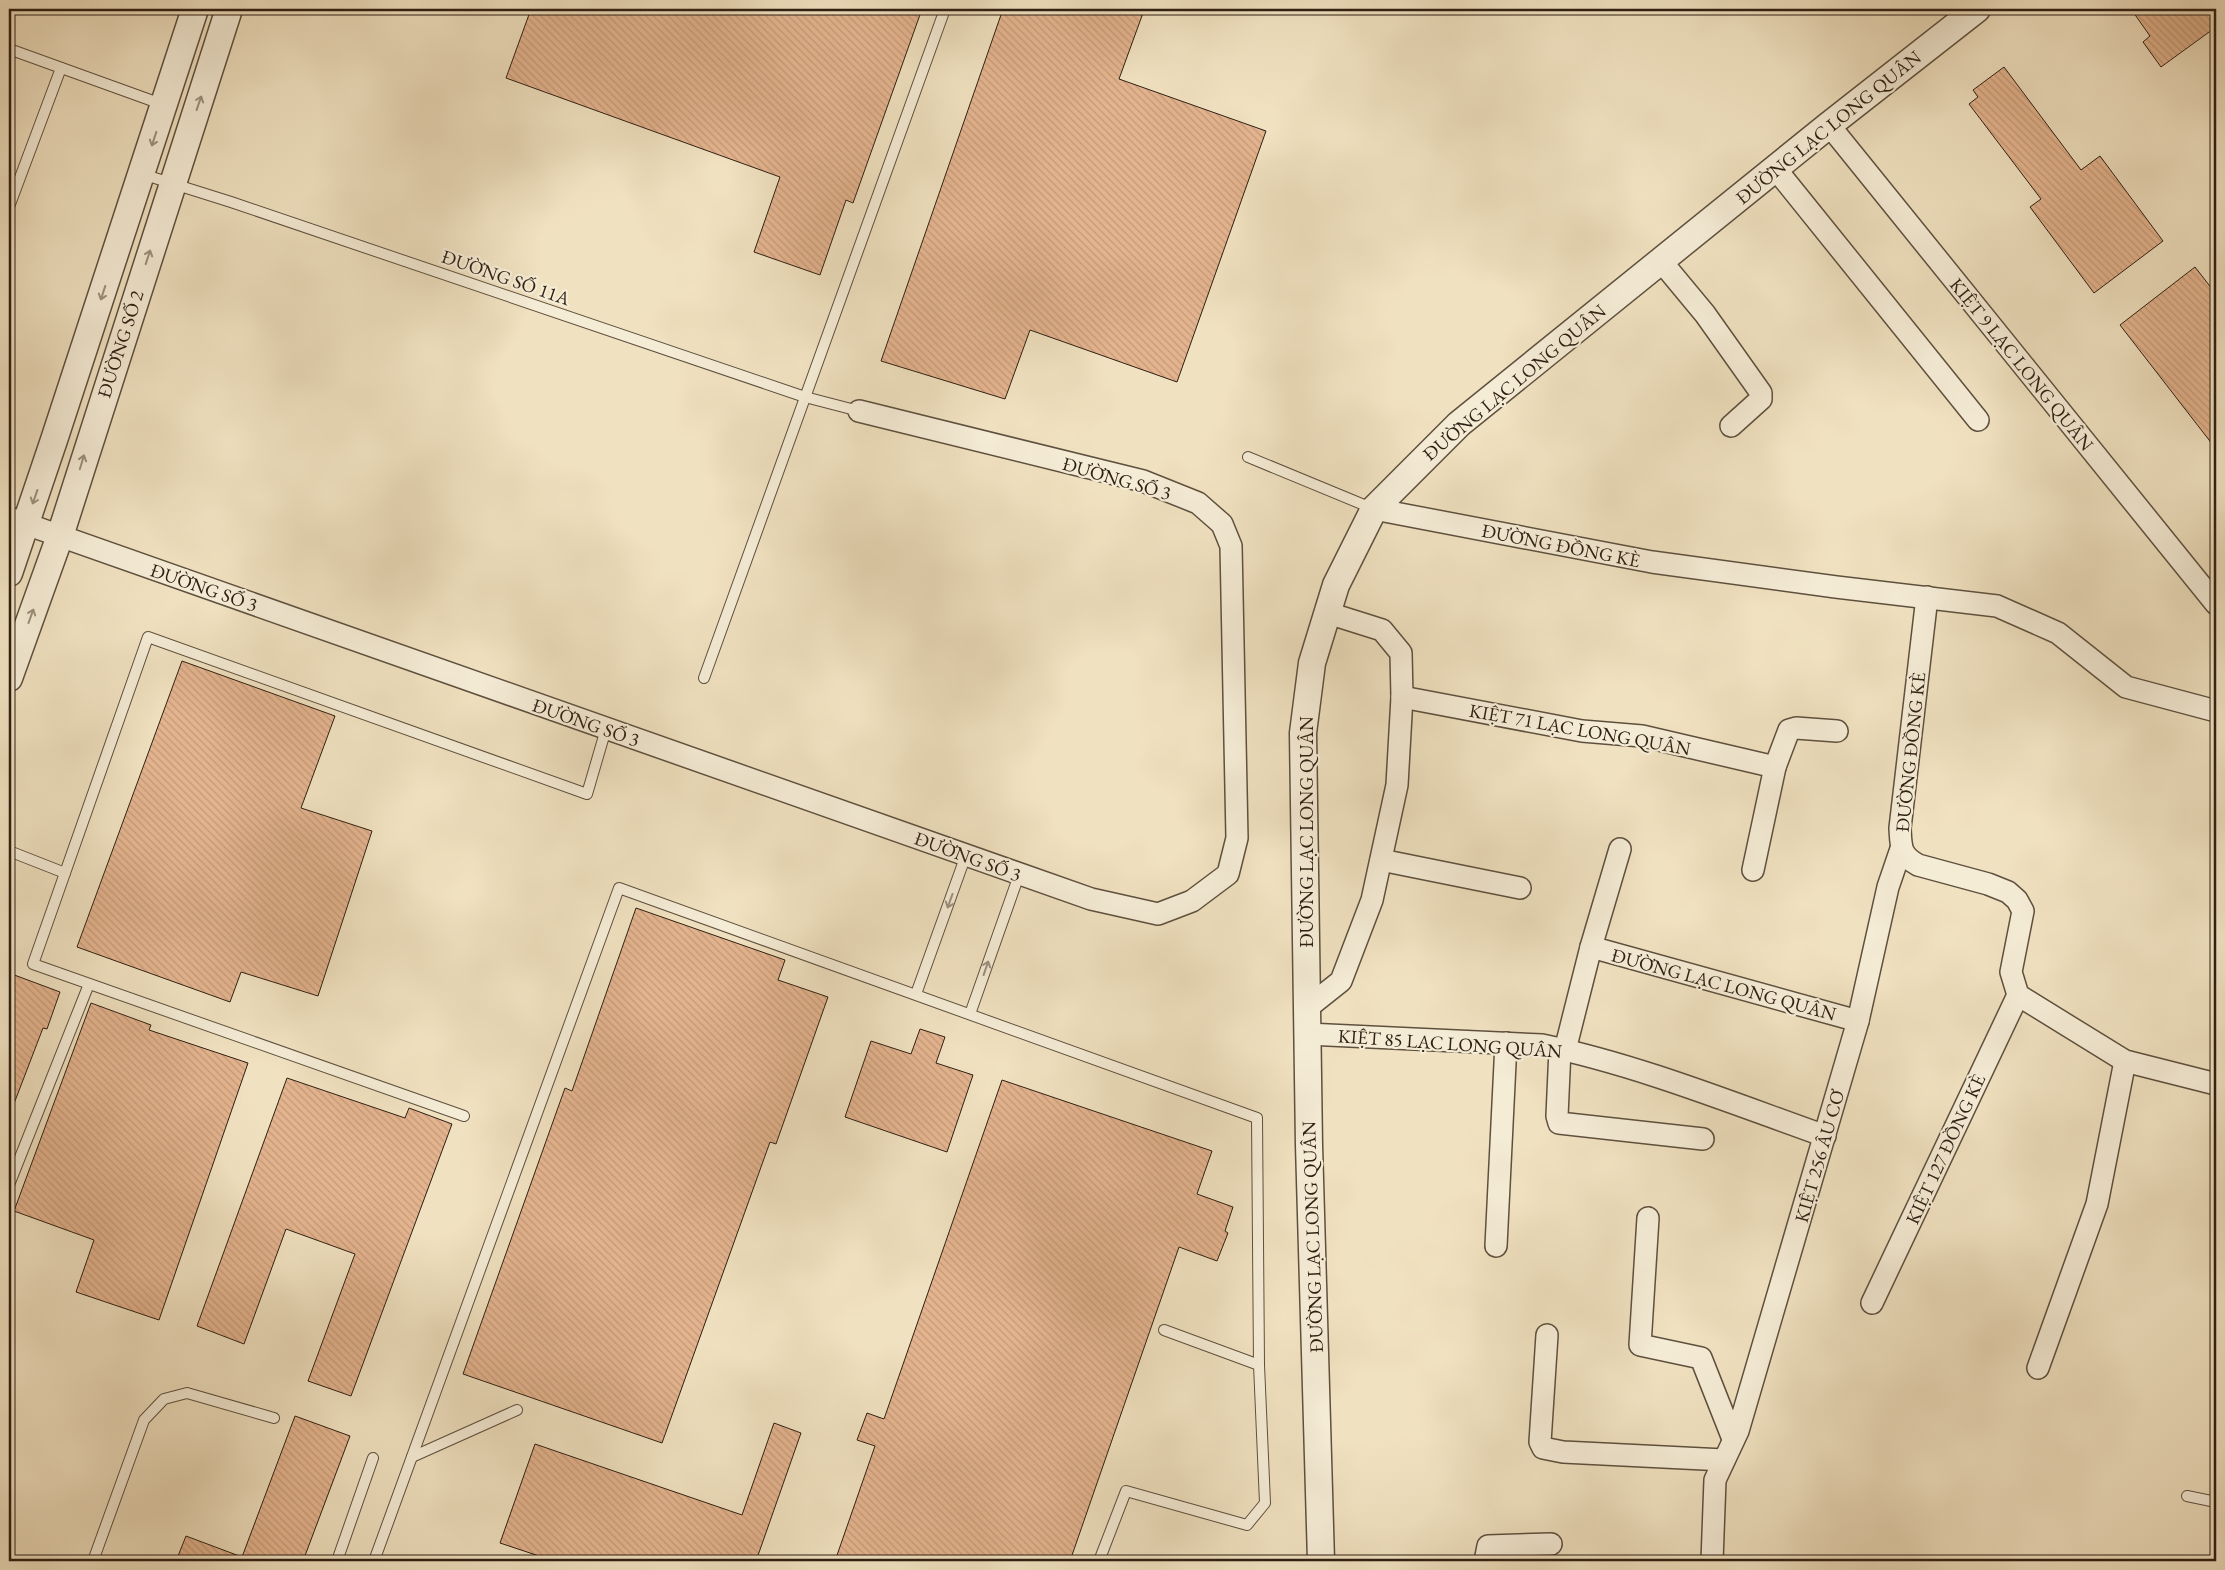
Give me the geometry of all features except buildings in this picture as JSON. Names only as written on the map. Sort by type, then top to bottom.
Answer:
[{"type":"street","name":"ĐƯỜNG SỐ 2","points":[[9,573],[17,521],[142,174],[195,9]]},
{"type":"street","name":"ĐƯỜNG SỐ 2","points":[[9,678],[60,536],[229,9]]},
{"type":"street","name":"ĐƯỜNG LẠC LONG QUÂN","points":[[1321,1561],[1307,1034],[1303,733],[1312,663],[1336,585],[1374,509],[1459,424],[1775,168],[1977,9]]},
{"type":"street","name":"KIỆT 9 LẠC LONG QUÂN","points":[[1829,125],[2208,579],[2216,604]]},
{"type":"street","points":[[1775,168],[1978,420]]},
{"type":"street","points":[[1660,261],[1705,314],[1761,392],[1761,399],[1731,426]]},
{"type":"street","name":"ĐƯỜNG SỐ 3","points":[[17,521],[1091,899],[1158,914],[1192,901],[1228,874],[1237,838],[1231,546],[1222,524],[1198,503],[1143,481],[859,411]]},
{"type":"street","name":"ĐƯỜNG ĐỒNG KÈ","points":[[1374,509],[1652,562],[1836,587],[1997,606],[2058,634],[2126,687],[2216,711]]},
{"type":"street","name":"ĐƯỜNG ĐỒNG KÈ","points":[[1927,597],[1900,828],[1901,849],[1907,859],[1918,865],[1988,884],[2008,892],[2017,900],[2023,911],[2011,972],[2018,995]]},
{"type":"street","points":[[1307,1008],[1341,981],[1372,900],[1397,785],[1402,697],[1401,653],[1382,630],[1328,613]]},
{"type":"street","name":"KIỆT 71 LẠC LONG QUÂN","points":[[1402,697],[1582,730],[1642,736],[1766,765]]},
{"type":"street","points":[[1753,870],[1766,765],[1789,730],[1796,728],[1837,731]]},
{"type":"street","name":"ĐƯỜNG LẠC LONG QUÂN","points":[[1620,849],[1562,1050],[1557,1116],[1559,1123],[1702,1139]]},
{"type":"street","name":"KIỆT 256 ÂU CƠ","points":[[1712,1561],[1715,1480],[1741,1421],[1858,1021],[1888,887],[1901,849]]},
{"type":"street","points":[[1381,860],[1520,888]]},
{"type":"street","name":"ĐƯỜNG LẠC LONG QUÂN","points":[[1591,947],[1858,1021]]},
{"type":"street","points":[[2018,995],[2125,1061],[2216,1084]]},
{"type":"street","name":"KIỆT 127 ĐỒNG KÈ","points":[[1872,1303],[2018,995]]},
{"type":"street","name":"KIỆT 85 LẠC LONG QUÂN","points":[[1307,1034],[1542,1045],[1620,1066],[1824,1136]]},
{"type":"street","points":[[1496,1246],[1506,1043]]},
{"type":"street","points":[[2038,1368],[2097,1204],[2125,1061]]},
{"type":"street","points":[[1648,1218],[1640,1345],[1702,1358],[1733,1439]]},
{"type":"street","points":[[1547,1335],[1540,1442],[1543,1448],[1563,1452],[1724,1460]]},
{"type":"street","points":[[1484,1561],[1488,1546],[1550,1544]]},
{"type":"lane","points":[[704,678],[945,9]]},
{"type":"lane","points":[[9,49],[165,106]]},
{"type":"lane","points":[[9,207],[61,68]]},
{"type":"lane","name":"ĐƯỜNG SỐ 11A","points":[[142,174],[172,182],[805,397],[859,411]]},
{"type":"lane","points":[[1248,457],[1374,509]]},
{"type":"lane","points":[[464,1116],[33,964],[148,637],[587,794],[606,729]]},
{"type":"lane","points":[[9,851],[65,873]]},
{"type":"lane","points":[[916,994],[966,855]]},
{"type":"lane","points":[[970,1014],[1019,874]]},
{"type":"lane","points":[[374,1561],[619,888],[1257,1118],[1259,1365],[1265,1503],[1247,1525],[1126,1490],[1100,1561]]},
{"type":"lane","points":[[9,1185],[89,984]]},
{"type":"lane","points":[[1164,1330],[1259,1365]]},
{"type":"lane","points":[[93,1561],[144,1420],[164,1399],[187,1393],[274,1418]]},
{"type":"lane","points":[[412,1457],[517,1410]]},
{"type":"lane","points":[[337,1561],[373,1458]]},
{"type":"lane","points":[[2187,1496],[2216,1502]]}]
